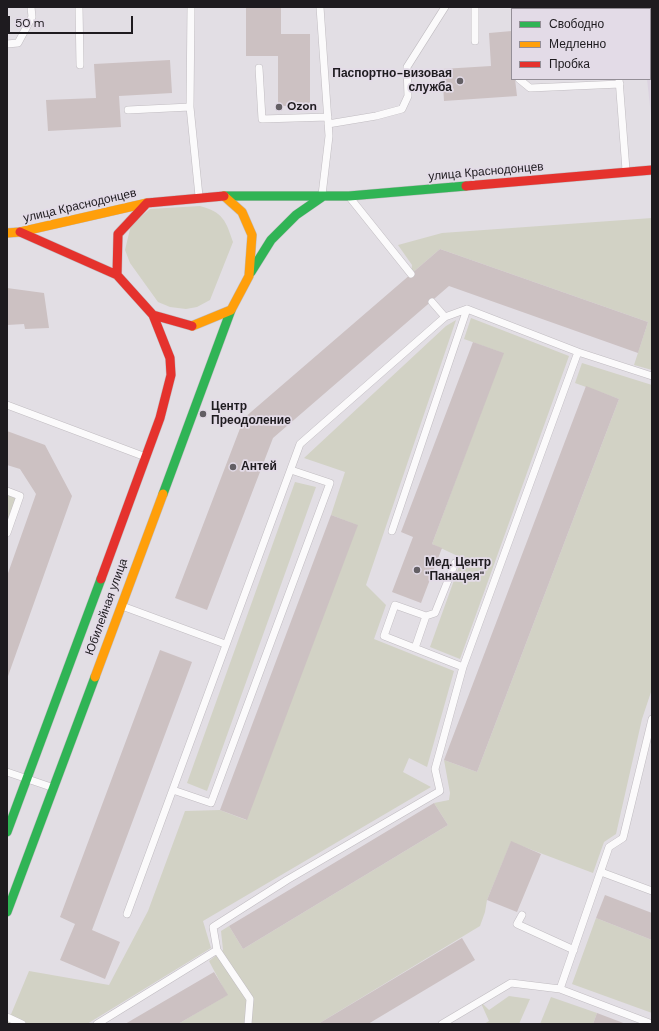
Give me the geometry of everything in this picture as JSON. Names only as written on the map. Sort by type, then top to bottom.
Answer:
[{"type":"main road","name":"улица Краснодонцев","points":[[224,196],[349,196],[652,170]]},
{"type":"main road","points":[[249,276],[252,236],[242,212],[224,196],[147,203],[118,234],[118,275],[152,315],[193,326],[231,310],[270,240],[296,215],[322,197]]},
{"type":"main road","name":"улица Краснодонцев","points":[[7,233],[20,232],[147,203]]},
{"type":"main road","name":"улица Краснодонцев","points":[[20,232],[118,275]]},
{"type":"main road","name":"Юбилейная улица","points":[[7,912],[53,788],[108,629],[121,605],[231,310]]},
{"type":"main road","name":"Юбилейная улица","points":[[7,832],[26,779],[88,622],[160,418],[171,375],[170,358],[152,315]]},
{"type":"lane","points":[[7,44],[18,43],[32,17],[31,7]]},
{"type":"lane","points":[[79,7],[80,65]]},
{"type":"lane","points":[[191,7],[190,107],[200,198]]},
{"type":"lane","points":[[320,7],[329,136],[322,197]]},
{"type":"lane","points":[[259,68],[262,119],[328,120],[376,116],[402,109],[408,96],[407,67],[445,7]]},
{"type":"lane","points":[[475,41],[476,7]]},
{"type":"lane","points":[[520,80],[530,88],[620,82],[627,172]]},
{"type":"lane","points":[[128,110],[190,107]]},
{"type":"lane","points":[[349,196],[411,274]]},
{"type":"lane","points":[[432,302],[445,317]]},
{"type":"lane","points":[[392,531],[467,309]]},
{"type":"lane","points":[[126,914],[300,444],[445,317],[467,309],[578,352],[652,376]]},
{"type":"lane","points":[[248,1024],[250,999],[217,950],[213,927],[287,880],[440,791],[436,769],[463,667],[578,352]]},
{"type":"lane","points":[[7,405],[145,457]]},
{"type":"lane","points":[[173,790],[211,803],[328,490],[330,483],[291,470]]},
{"type":"lane","points":[[7,491],[20,496],[7,533]]},
{"type":"lane","points":[[454,563],[435,613],[426,616],[395,605],[384,636],[463,667]]},
{"type":"lane","points":[[121,605],[225,644]]},
{"type":"lane","points":[[415,648],[426,616]]},
{"type":"lane","points":[[560,990],[609,847],[623,838],[652,719]]},
{"type":"lane","points":[[7,772],[53,788]]},
{"type":"lane","points":[[601,872],[652,891]]},
{"type":"lane","points":[[522,915],[517,924],[574,950]]},
{"type":"lane","points":[[97,1024],[217,950]]},
{"type":"lane","points":[[442,1024],[511,983],[560,990],[652,1024]]},
{"type":"lane","points":[[7,1017],[22,1024]]},
{"type":"shaded area","points":[[652,7],[652,124],[647,80],[651,80],[651,8],[640,8]]},
{"type":"shaded area","points":[[200,206],[208,208],[219,214],[226,223],[233,242],[210,300],[197,307],[186,309],[170,307],[158,302],[130,263],[125,250],[131,225],[150,209]]},
{"type":"shaded area","points":[[652,218],[652,370],[634,365],[648,322],[440,249],[411,274],[412,265],[398,245],[442,233]]},
{"type":"shaded area","points":[[471,318],[569,356],[460,659],[430,647],[462,558],[432,544],[503,353],[464,339]]},
{"type":"shaded area","points":[[456,320],[366,585],[386,605],[374,639],[454,671],[427,767],[409,758],[403,772],[431,787],[203,921],[211,948],[87,1024],[7,1024],[29,971],[109,985],[148,911],[185,811],[220,810],[246,820],[357,525],[331,515],[345,472],[304,458],[446,326]]},
{"type":"shaded area","points":[[582,363],[652,385],[652,689],[642,719],[616,834],[604,842],[593,873],[511,842],[487,900],[480,926],[318,1024],[178,1024],[227,995],[209,961],[223,950],[221,931],[229,926],[243,949],[448,825],[434,803],[449,800],[450,793],[444,760],[477,772],[619,399],[575,383]]},
{"type":"shaded area","points":[[295,482],[316,487],[207,791],[187,783]]},
{"type":"shaded area","points":[[7,491],[20,496],[7,533]]},
{"type":"shaded area","points":[[596,918],[652,940],[652,1013],[572,984]]},
{"type":"shaded area","points":[[509,996],[530,999],[519,1024],[484,1024],[489,1021],[480,1001],[489,1010]]},
{"type":"shaded area","points":[[551,997],[597,1013],[593,1024],[540,1024]]},
{"type":"building","points":[[246,7],[281,7],[281,34],[310,34],[310,106],[278,106],[278,56],[246,56]]},
{"type":"building","points":[[546,7],[586,7],[586,8]]},
{"type":"building","points":[[511,31],[511,80],[515,80],[517,96],[444,101],[442,69],[491,66],[489,33]]},
{"type":"building","points":[[170,60],[172,93],[119,96],[121,127],[48,131],[46,100],[96,98],[94,64]]},
{"type":"building","points":[[440,249],[648,322],[638,353],[449,286],[273,438],[207,610],[175,598],[244,418]]},
{"type":"building","points":[[7,288],[44,293],[49,328],[25,329],[24,324],[7,325]]},
{"type":"building","points":[[473,342],[504,353],[432,544],[442,548],[421,603],[392,592],[413,537],[401,532]]},
{"type":"building","points":[[586,386],[619,399],[477,772],[444,760]]},
{"type":"building","points":[[7,431],[45,445],[72,496],[7,679],[7,576],[36,494],[20,469],[7,465]]},
{"type":"building","points":[[331,515],[358,525],[247,820],[220,810]]},
{"type":"building","points":[[160,650],[192,662],[92,930],[120,942],[105,979],[60,960],[75,924],[60,917]]},
{"type":"building","points":[[434,803],[448,825],[243,949],[229,926]]},
{"type":"building","points":[[511,841],[541,854],[517,912],[487,900]]},
{"type":"building","points":[[605,895],[652,913],[652,940],[596,918]]},
{"type":"building","points":[[462,938],[475,960],[368,1024],[318,1024]]},
{"type":"building","points":[[214,972],[228,995],[178,1024],[125,1024]]},
{"type":"building","points":[[597,1013],[626,1024],[593,1024]]},
{"type":"traffic: fast","points":[[224,196],[349,196],[466,186]]},
{"type":"traffic: fast","points":[[251,272],[271,240],[296,215],[322,197]]},
{"type":"traffic: fast","points":[[163,494],[231,310]]},
{"type":"traffic: fast","points":[[7,832],[101,579]]},
{"type":"traffic: fast","points":[[7,912],[95,677]]},
{"type":"traffic: slow","points":[[192,326],[231,310],[249,276],[252,235],[242,212],[224,196]]},
{"type":"traffic: slow","points":[[7,233],[20,232],[147,203]]},
{"type":"traffic: slow","points":[[95,677],[163,494]]},
{"type":"traffic: jam","points":[[466,186],[652,170]]},
{"type":"traffic: jam","points":[[192,326],[153,315],[117,275],[118,234],[147,203],[224,196]]},
{"type":"traffic: jam","points":[[20,232],[117,275]]},
{"type":"traffic: jam","points":[[101,579],[160,418],[171,375],[170,358],[153,315]]},
{"type":"place","name":"Паспортно-визовая служба","points":[[460,81]]},
{"type":"place","name":"Ozon","points":[[279,107]]},
{"type":"place","name":"Центр Преодоление","points":[[203,414]]},
{"type":"place","name":"Антей","points":[[233,467]]},
{"type":"place","name":"Мед. Центр \"Панацея\"","points":[[417,570]]}]
